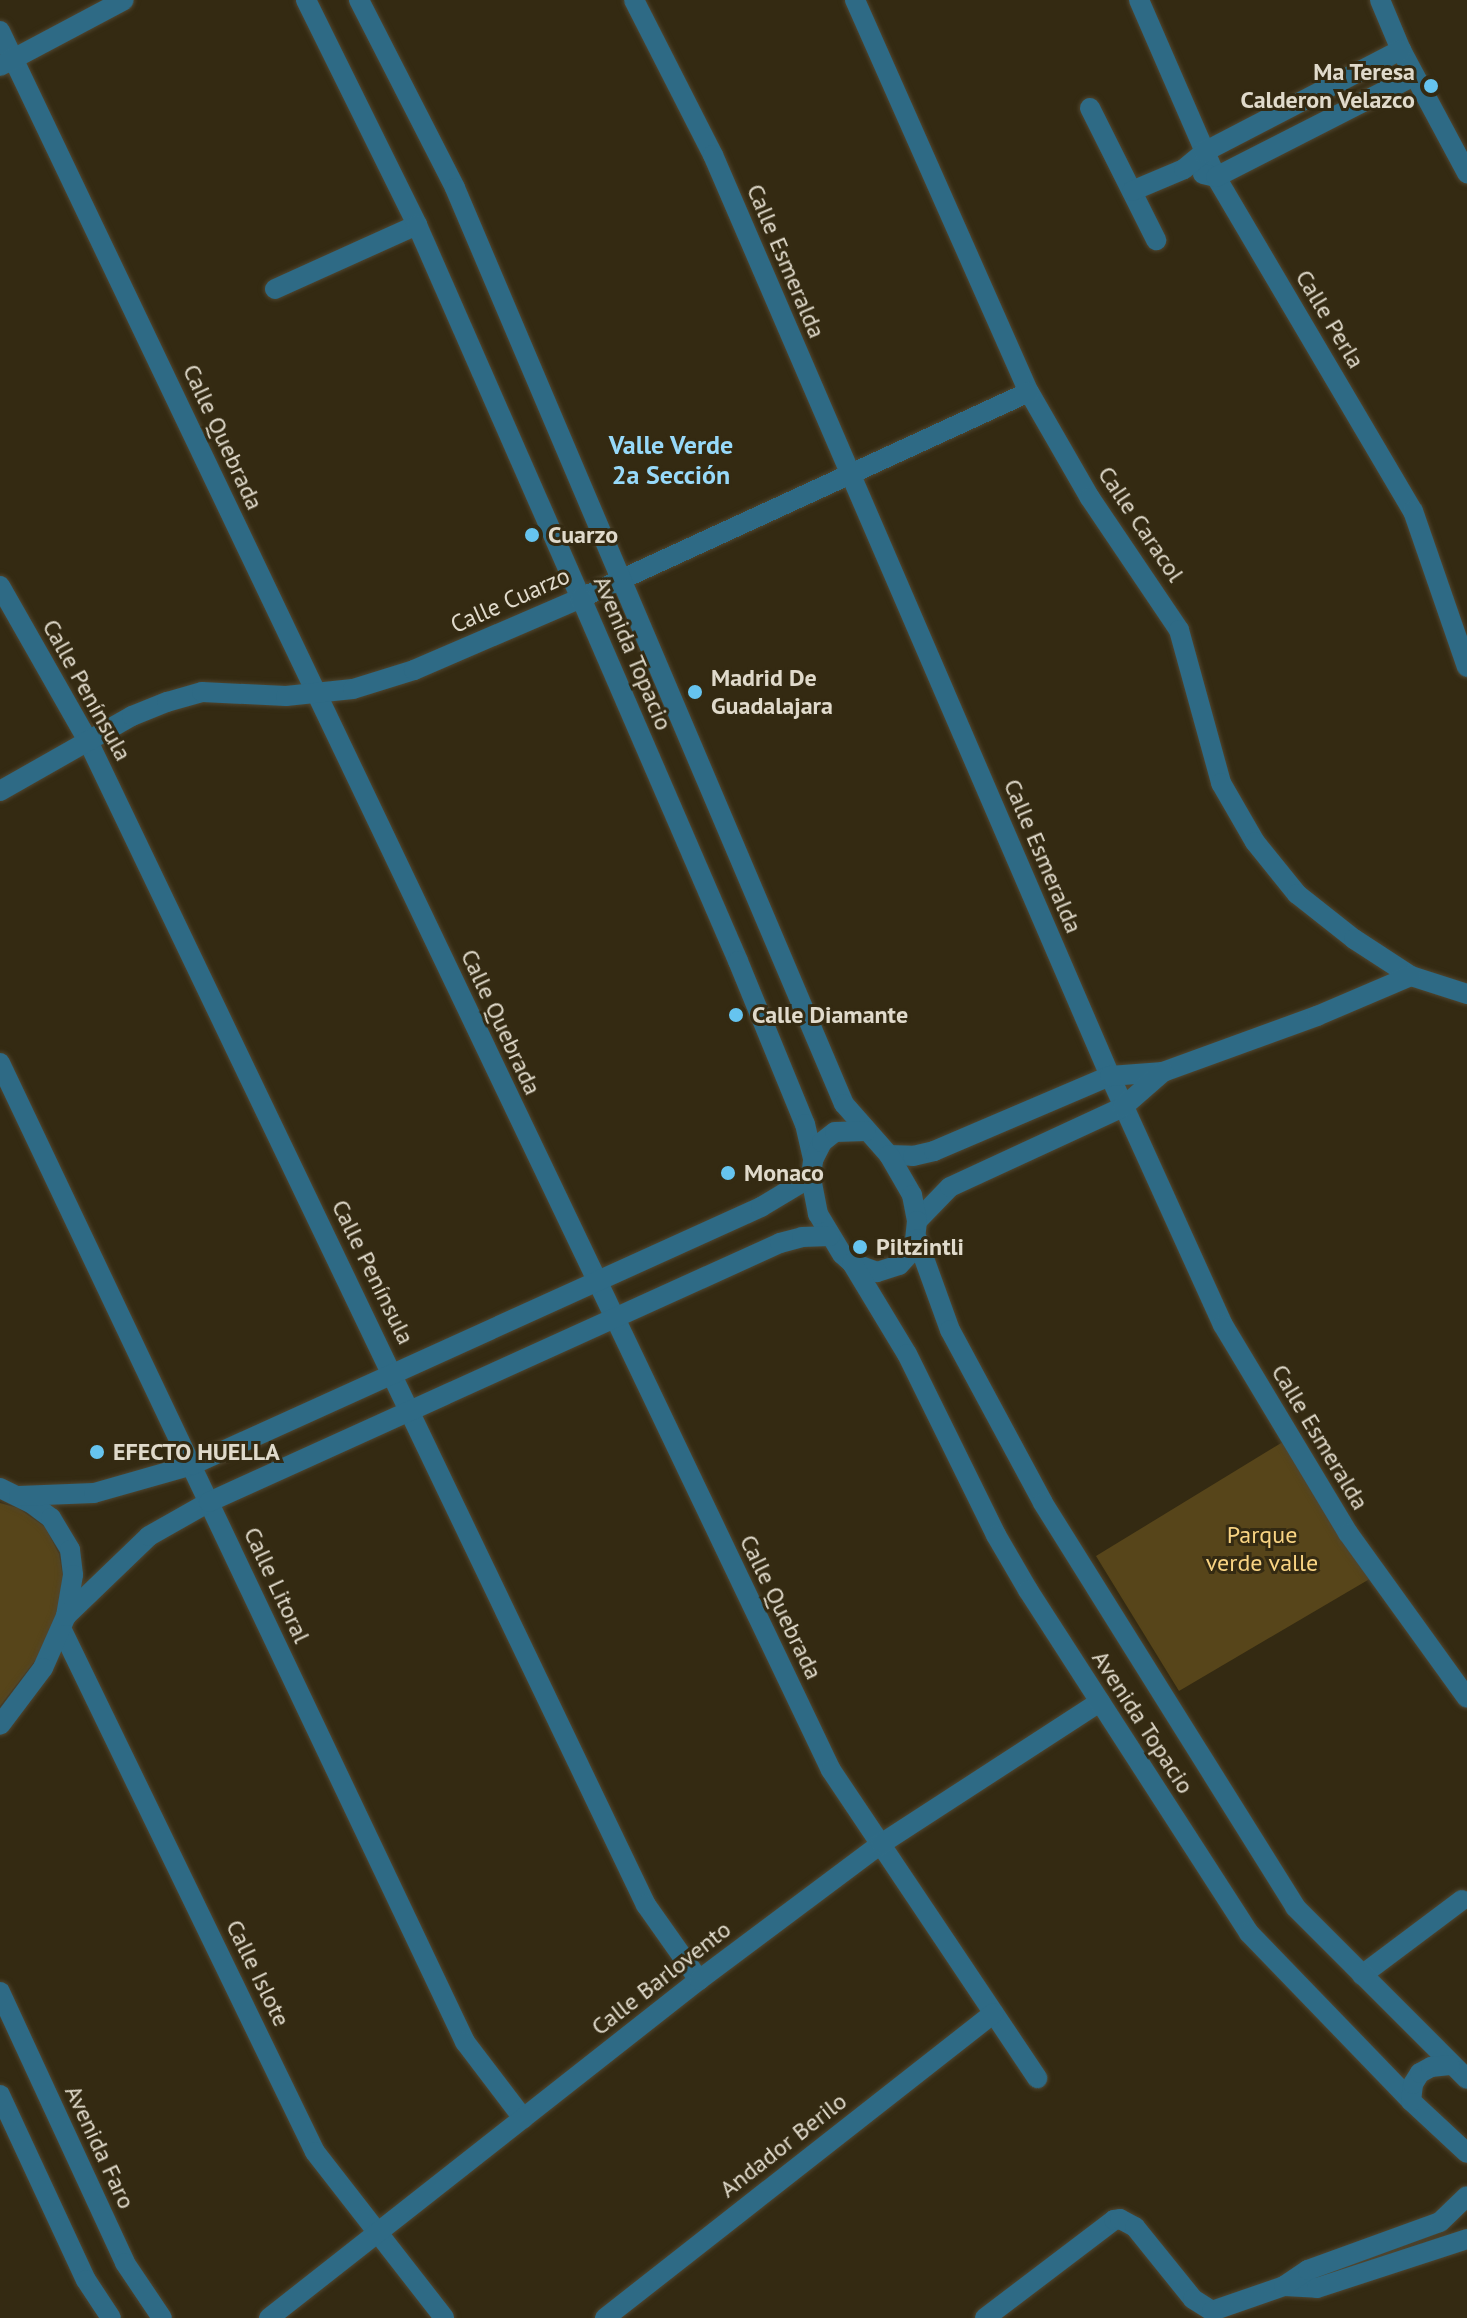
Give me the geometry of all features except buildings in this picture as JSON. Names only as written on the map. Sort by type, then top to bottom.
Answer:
[{"type":"street","points":[[8,62],[124,0]]},
{"type":"street","name":"Avenida Topacio","points":[[306,0],[417,225],[581,598],[805,1124],[812,1168]]},
{"type":"street","name":"Avenida Topacio","points":[[359,0],[455,188],[844,1104],[866,1131]]},
{"type":"street","name":"Calle Esmeralda","points":[[634,0],[713,155],[1123,1107],[1223,1325],[1348,1533],[1467,1698]]},
{"type":"street","name":"Calle Caracol","points":[[855,0],[1029,392],[1090,498],[1179,630],[1221,783],[1255,842],[1277,871],[1316,911],[1411,976],[1467,994]]},
{"type":"street","name":"Calle Perla","points":[[1139,0],[1216,177],[1413,511],[1467,667]]},
{"type":"street","points":[[1380,0],[1414,76],[1467,173]]},
{"type":"street","name":"Calle Quebrada","points":[[0,31],[8,62],[316,694],[831,1770],[1037,2078]]},
{"type":"street","points":[[1132,191],[1184,169],[1204,152],[1401,50]]},
{"type":"street","points":[[1184,169],[1216,177],[1414,76]]},
{"type":"street","points":[[1090,108],[1156,240]]},
{"type":"street","points":[[275,289],[417,225]]},
{"type":"street","name":"Calle Cuarzo","points":[[0,791],[132,716],[202,692],[316,694],[353,689],[414,670],[581,598],[1029,392]]},
{"type":"street","name":"Calle Península","points":[[0,586],[88,741],[646,1905],[699,1980]]},
{"type":"street","points":[[889,1155],[913,1156],[934,1151],[1110,1076],[1163,1072],[1317,1016],[1411,976]]},
{"type":"street","name":"Calle Litoral","points":[[0,1063],[465,2042],[523,2118]]},
{"type":"street","points":[[917,1230],[912,1195],[889,1155],[866,1131],[835,1132],[822,1142],[812,1168],[818,1214],[830,1236],[852,1263],[877,1272],[888,1271],[907,1258],[917,1230],[950,1187],[1123,1107],[1163,1072]]},
{"type":"street","points":[[10,1492],[94,1493],[192,1465],[761,1207],[812,1168]]},
{"type":"street","name":"Avenida Topacio","points":[[917,1230],[950,1330],[1074,1559],[1295,1907],[1467,2079]]},
{"type":"street","points":[[63,1622],[149,1536],[209,1502],[614,1321],[780,1243],[802,1237],[830,1236]]},
{"type":"street","name":"Avenida Topacio","points":[[852,1263],[907,1354],[996,1535],[1249,1933],[1411,2101],[1467,2153]]},
{"type":"street","points":[[0,1725],[27,1692],[63,1622],[73,1586],[70,1550],[51,1518],[10,1492]]},
{"type":"street","name":"Calle Islote","points":[[63,1622],[315,2152],[444,2318]]},
{"type":"street","name":"Calle Barlovento","points":[[269,2318],[699,1980],[881,1844],[1100,1702]]},
{"type":"street","points":[[1362,1975],[1462,1900]]},
{"type":"street","name":"Avenida Faro","points":[[0,1992],[125,2263],[162,2318]]},
{"type":"street","name":"Andador Berilo","points":[[605,2318],[994,2013]]},
{"type":"street","points":[[1411,2101],[1413,2084],[1420,2073],[1431,2067],[1450,2065]]},
{"type":"street","points":[[0,2095],[90,2287],[111,2318]]},
{"type":"street","points":[[985,2318],[1108,2222],[1120,2219],[1135,2227],[1205,2309],[1220,2308],[1284,2286],[1308,2270],[1440,2222],[1467,2196]]},
{"type":"street","points":[[1284,2286],[1317,2288],[1467,2239]]},
{"type":"green space","name":"Parque verde valle","points":[[1291,1437],[1373,1577],[1179,1691],[1096,1556]]},
{"type":"green space","points":[[0,1503],[18,1508],[45,1527],[59,1554],[64,1583],[59,1610],[37,1658],[0,1706]]},
{"type":"place","name":"Ma Teresa Calderon Velazco","points":[[1431,86]]},
{"type":"place","name":"Cuarzo","points":[[532,535]]},
{"type":"place","name":"Madrid De Guadalajara","points":[[695,692]]},
{"type":"place","name":"Calle Diamante","points":[[736,1015]]},
{"type":"place","name":"Monaco","points":[[728,1173]]},
{"type":"place","name":"Piltzintli","points":[[860,1247]]},
{"type":"place","name":"EFECTO HUELLA","points":[[97,1452]]},
{"type":"district","name":"Valle Verde 2a Sección","points":[[671,460]]}]
